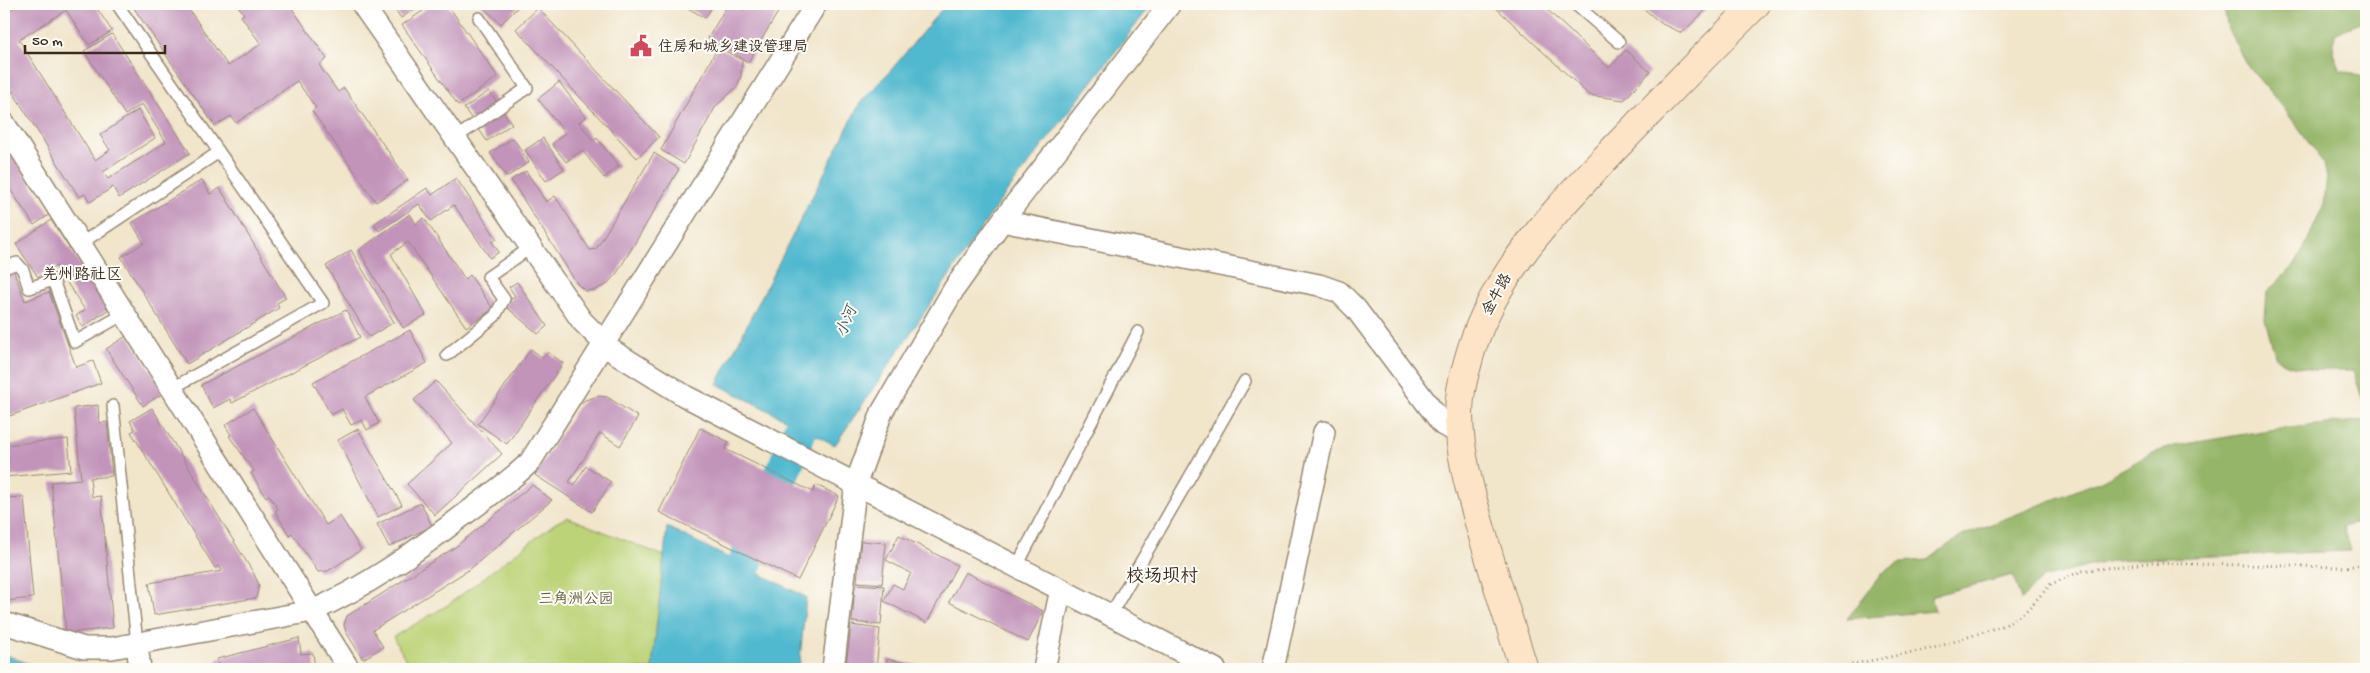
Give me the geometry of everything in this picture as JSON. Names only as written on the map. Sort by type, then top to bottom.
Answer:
[{"type":"main road","name":"金牛路","points":[[1524,669],[1472,495],[1460,434],[1461,391],[1472,346],[1491,299],[1510,268],[1569,197],[1756,4]]},
{"type":"street","points":[[362,4],[582,321],[611,350],[685,396],[1215,669]]},
{"type":"street","points":[[4,623],[84,648],[112,648],[312,611],[355,590],[420,548],[512,479],[530,462],[816,4]]},
{"type":"street","points":[[833,669],[850,481],[882,412],[954,289],[1002,221],[1170,4]]},
{"type":"street","points":[[4,123],[349,669]]},
{"type":"street","points":[[1002,221],[1319,285],[1339,292],[1356,308],[1443,425],[1460,434]]},
{"type":"street","points":[[1273,669],[1324,432]]},
{"type":"street","points":[[1044,669],[1061,589]]},
{"type":"street","points":[[137,644],[140,669]]},
{"type":"lane","points":[[117,4],[323,303],[171,389]]},
{"type":"lane","points":[[1575,4],[1618,42]]},
{"type":"lane","points":[[454,139],[527,88],[479,18]]},
{"type":"lane","points":[[80,244],[219,152]]},
{"type":"lane","points":[[447,356],[495,316],[504,298],[488,277],[530,248]]},
{"type":"lane","points":[[4,268],[17,263],[23,270],[29,288],[53,280],[75,342],[124,314]]},
{"type":"lane","points":[[1016,566],[1138,332]]},
{"type":"lane","points":[[1110,614],[1246,381]]},
{"type":"lane","points":[[113,406],[137,644]]},
{"type":"path","points":[[1837,669],[1934,648],[2005,625],[2025,612],[2052,584],[2082,571],[2147,563],[2342,567],[2366,565]]},
{"type":"green space","points":[[2223,4],[2366,4],[2366,21],[2335,33],[2333,53],[2340,70],[2366,78],[2366,411],[2353,370],[2313,370],[2288,365],[2276,358],[2265,319],[2267,292],[2295,264],[2302,253],[2324,204],[2327,177],[2324,164],[2283,107],[2246,64],[2228,29]]},
{"type":"green space","points":[[2366,420],[2366,521],[2343,527],[2350,551],[2114,560],[2042,578],[2021,600],[2013,575],[1931,596],[1935,611],[1847,619],[1882,573],[1901,562],[1927,560],[1959,537],[2103,480],[2150,454],[2174,446],[2269,430]]},
{"type":"green space","name":"三角洲公园","points":[[567,517],[664,556],[652,669],[411,669],[393,637],[448,605],[554,524]]},
{"type":"water","points":[[946,4],[1152,4],[997,205],[835,445],[717,384],[860,103],[892,69]]},
{"type":"water","points":[[667,527],[806,597],[799,669],[652,669]]},
{"type":"water","points":[[4,654],[41,669],[4,669]]},
{"type":"building","points":[[20,4],[94,4],[112,31],[89,45],[66,10],[19,40],[95,160],[110,150],[100,135],[138,110],[155,138],[103,172],[108,179],[166,142],[142,104],[125,115],[84,51],[112,34],[190,153],[119,198],[113,187],[90,202],[85,194],[79,197],[4,78],[4,28],[9,25],[4,14]]},
{"type":"building","points":[[131,4],[185,4],[228,66],[261,44],[241,16],[244,14],[237,4],[289,4],[327,59],[319,65],[338,92],[344,88],[408,180],[376,202],[312,111],[316,108],[297,81],[236,123],[231,116],[215,126]]},
{"type":"building","points":[[391,4],[422,4],[401,18]]},
{"type":"building","points":[[433,4],[447,4],[498,77],[458,105],[402,25]]},
{"type":"building","points":[[480,4],[515,4],[518,7],[501,24]]},
{"type":"building","points":[[560,4],[573,4],[566,10]]},
{"type":"building","points":[[681,4],[714,4],[705,18]]},
{"type":"building","points":[[728,4],[733,4],[744,10],[748,4],[783,4],[748,62],[708,38]]},
{"type":"building","points":[[1492,4],[1541,4],[1609,68],[1626,50],[1650,72],[1624,100],[1589,95]]},
{"type":"building","points":[[1638,4],[1712,4],[1682,33],[1662,24]]},
{"type":"building","points":[[538,8],[659,137],[637,158],[516,29]]},
{"type":"building","points":[[718,47],[742,60],[741,76],[737,87],[716,106],[684,164],[661,150]]},
{"type":"building","points":[[559,82],[586,117],[579,122],[593,141],[597,138],[619,166],[604,178],[582,150],[566,162],[552,144],[565,133],[538,99]]},
{"type":"building","points":[[489,91],[512,124],[487,141],[464,108]]},
{"type":"building","points":[[513,138],[529,162],[507,177],[490,153]]},
{"type":"building","points":[[543,138],[564,169],[546,181],[525,150]]},
{"type":"building","points":[[4,142],[50,214],[34,225],[10,189],[6,192],[4,188]]},
{"type":"building","points":[[654,153],[679,169],[617,273],[606,285],[595,290],[586,291],[578,285],[511,180],[526,171],[546,202],[555,196],[590,250],[596,249]]},
{"type":"building","points":[[456,178],[497,239],[492,242],[499,252],[490,258],[454,205],[431,221],[419,204],[379,231],[374,224],[427,188],[432,195]]},
{"type":"building","points":[[202,180],[210,194],[220,188],[286,298],[277,303],[279,308],[187,364],[121,257],[144,243],[132,223]]},
{"type":"building","points":[[410,214],[416,224],[424,218],[465,279],[470,275],[493,309],[466,327],[408,242],[391,254],[426,315],[403,328],[359,250]]},
{"type":"building","points":[[51,220],[109,309],[83,327],[76,316],[85,310],[56,266],[38,277],[16,244]]},
{"type":"building","points":[[351,250],[394,322],[369,337],[326,266]]},
{"type":"building","points":[[13,269],[25,301],[49,292],[76,367],[93,361],[101,383],[4,418],[4,272]]},
{"type":"building","points":[[517,282],[547,326],[538,334],[504,305],[515,296],[509,287]]},
{"type":"building","points":[[346,310],[360,337],[232,403],[230,399],[213,408],[201,385]]},
{"type":"building","points":[[410,330],[427,363],[365,397],[379,423],[367,430],[362,420],[351,425],[342,409],[331,415],[313,382]]},
{"type":"building","points":[[128,335],[165,392],[143,406],[106,349]]},
{"type":"building","points":[[531,349],[543,358],[548,352],[563,363],[507,444],[478,424]]},
{"type":"building","points":[[436,381],[502,454],[435,515],[407,484],[452,443],[414,400]]},
{"type":"building","points":[[599,396],[607,397],[638,417],[620,446],[600,433],[569,482],[574,485],[586,466],[611,482],[592,512],[535,475],[579,405],[585,400]]},
{"type":"building","points":[[98,405],[99,423],[107,422],[112,476],[90,478],[92,497],[101,496],[113,628],[66,633],[51,482],[81,479],[74,408]]},
{"type":"building","points":[[152,408],[254,574],[259,585],[256,598],[154,615],[149,583],[222,571],[219,566],[215,568],[131,432],[135,430],[130,421]]},
{"type":"building","points":[[253,408],[326,525],[340,516],[361,550],[328,571],[318,572],[292,533],[289,535],[275,511],[278,509],[269,495],[266,497],[251,473],[254,471],[229,436],[231,435],[225,425]]},
{"type":"building","points":[[700,428],[729,442],[725,449],[813,492],[816,485],[839,496],[798,580],[659,512]]},
{"type":"building","points":[[358,429],[402,505],[378,517],[338,440]]},
{"type":"building","points":[[68,439],[71,471],[4,477],[4,445]]},
{"type":"building","points":[[532,485],[552,500],[470,569],[373,630],[383,647],[363,659],[346,632],[344,625],[347,616],[454,548]]},
{"type":"building","points":[[24,497],[33,598],[4,601],[4,498]]},
{"type":"building","points":[[421,503],[432,526],[389,547],[377,524]]},
{"type":"building","points":[[899,535],[957,565],[927,623],[884,601],[893,584],[903,589],[911,573],[886,560]]},
{"type":"building","points":[[861,541],[886,543],[882,584],[857,582]]},
{"type":"building","points":[[965,572],[1043,611],[1028,642],[949,602]]},
{"type":"building","points":[[855,584],[884,586],[881,625],[852,622]]},
{"type":"building","points":[[851,625],[880,629],[876,669],[846,666]]},
{"type":"building","points":[[299,638],[301,654],[313,653],[315,669],[218,669],[217,659]]},
{"type":"building","points":[[887,659],[933,668],[933,669],[886,669]]},
{"type":"waterway","name":"小河","points":[[724,669],[727,607],[819,384]]},
{"type":"place","name":"住房和城乡建设管理局","points":[[641,46]]},
{"type":"district","name":"羌州路社区","points":[[82,273]]},
{"type":"district","name":"校场坝村","points":[[1162,575]]}]
